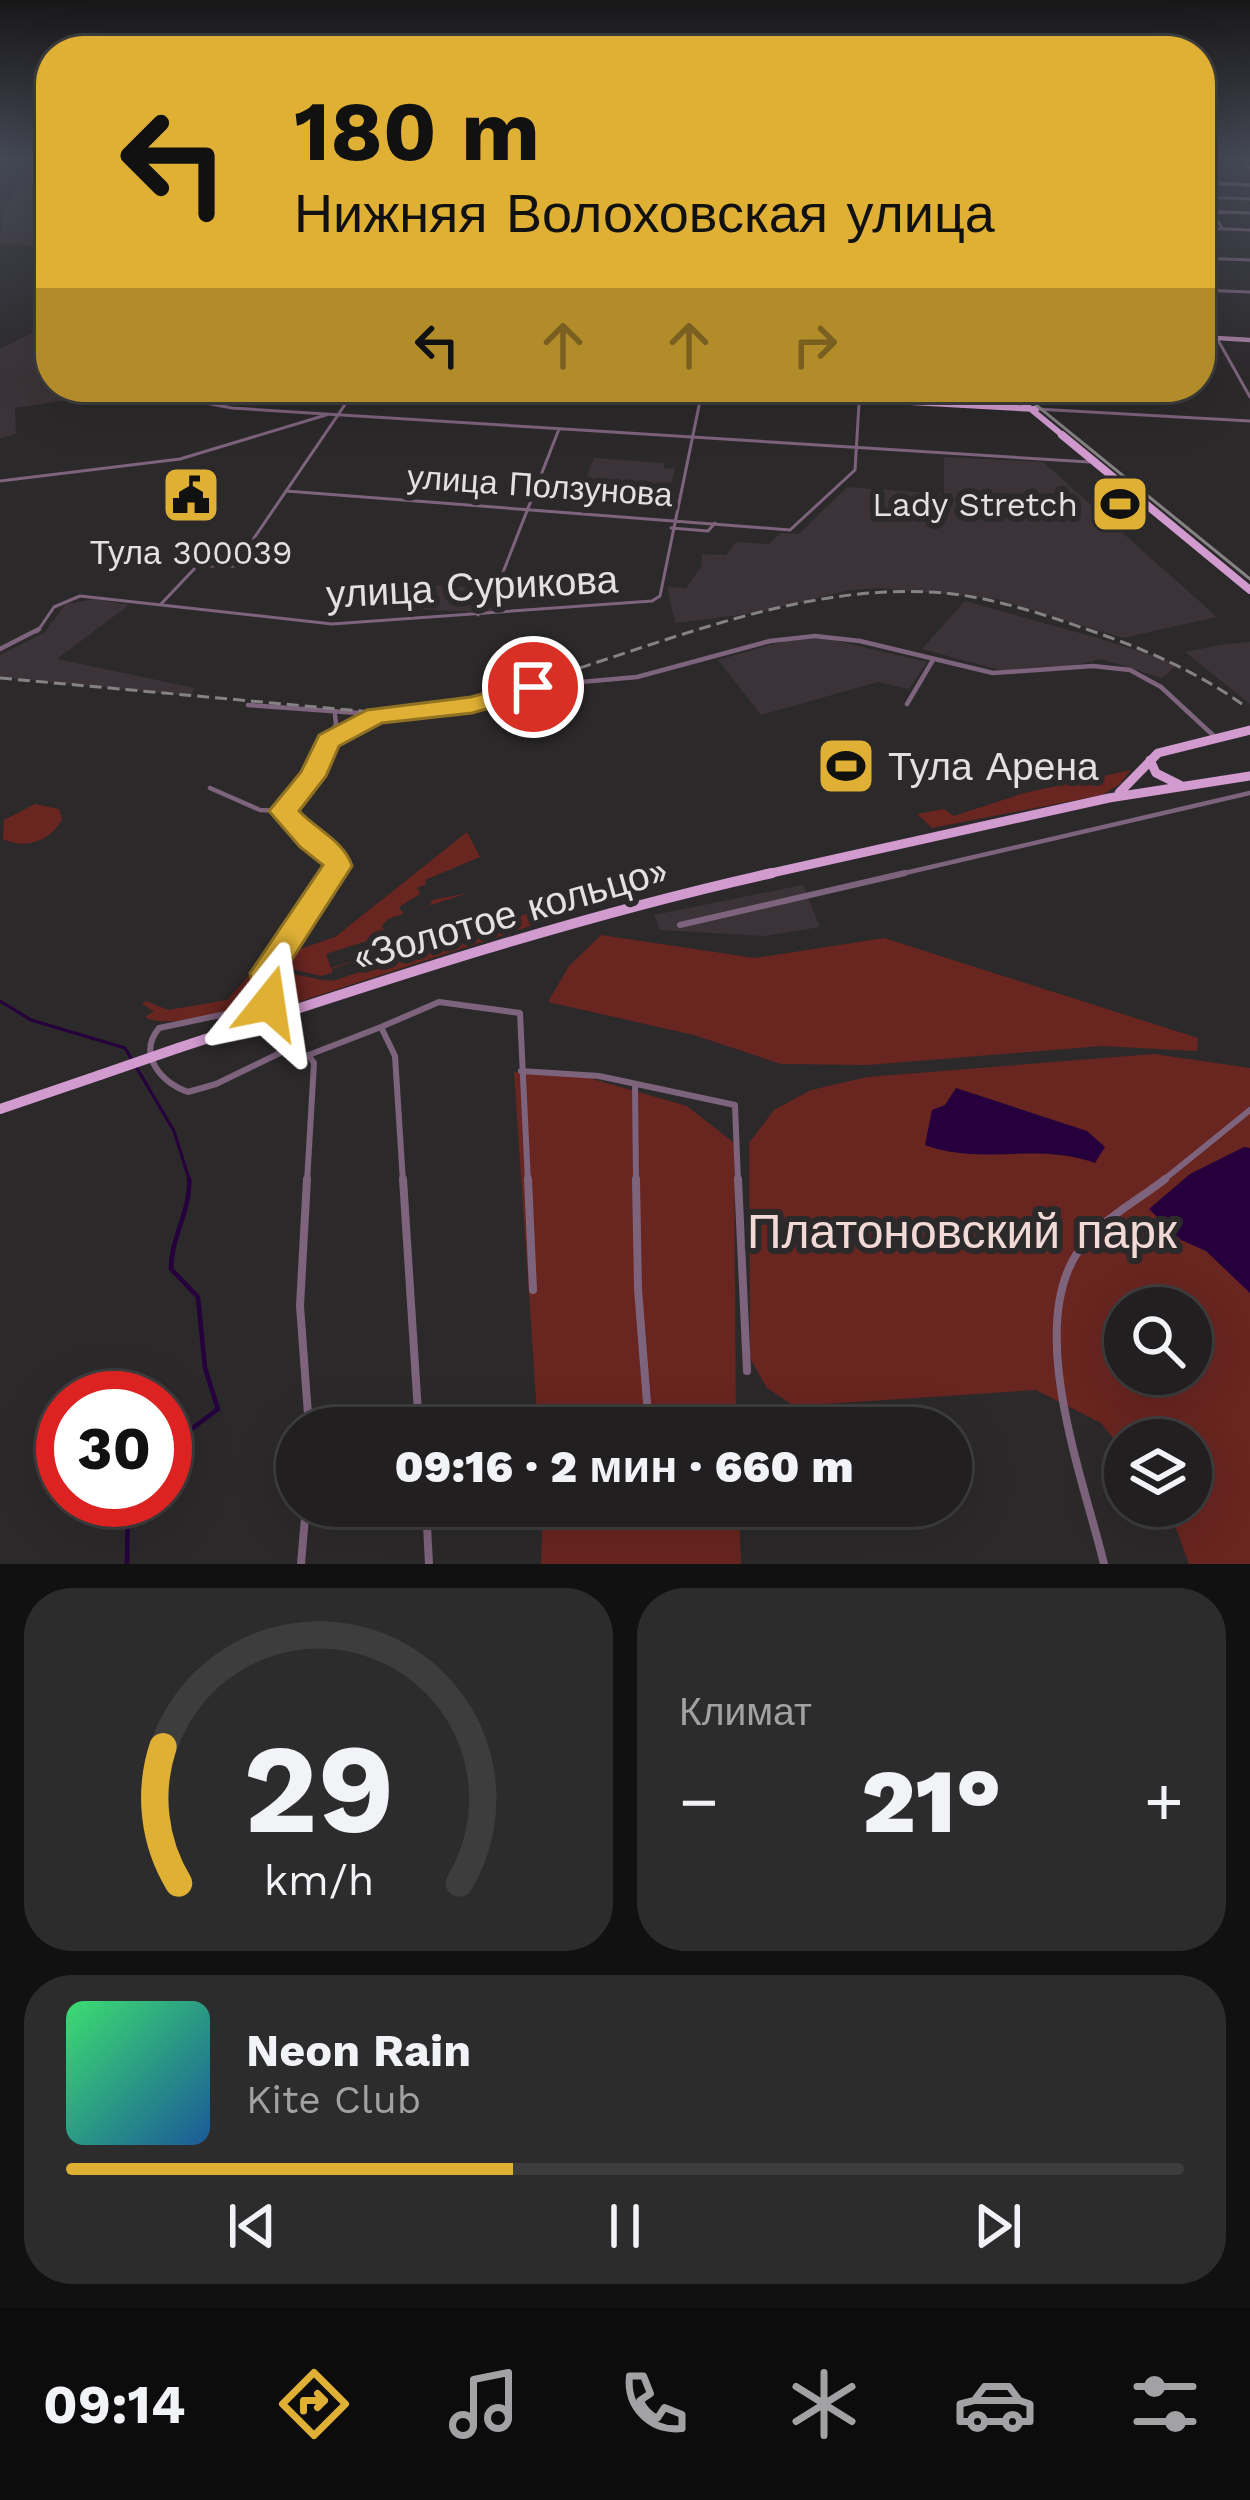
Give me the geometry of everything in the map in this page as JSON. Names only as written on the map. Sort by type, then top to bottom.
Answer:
[{"type":"main road","points":[[1216,338],[1250,340]]},
{"type":"main road","points":[[925,402],[1033,409]]},
{"type":"main road","points":[[1023,402],[1250,587]]},
{"type":"main road","points":[[1024,402],[1250,587]]},
{"type":"main road","points":[[1109,798],[1128,787],[1150,760],[1173,747],[1250,730]]},
{"type":"main road","points":[[1150,760],[1161,776],[1186,787]]},
{"type":"main road","name":"«Золотое кольцо»","points":[[0,1108],[564,923],[1109,798],[1250,776]]},
{"type":"street","points":[[1215,259],[1250,260]]},
{"type":"street","points":[[1215,291],[1246,292],[1250,302]]},
{"type":"street","points":[[1216,338],[1250,398]]},
{"type":"street","points":[[200,402],[232,408],[1096,462]]},
{"type":"street","points":[[161,604],[197,566],[235,566],[345,402]]},
{"type":"street","points":[[700,402],[671,528],[708,531],[715,523]]},
{"type":"street","points":[[859,449],[860,402]]},
{"type":"street","points":[[1033,409],[1250,421]]},
{"type":"street","points":[[0,482],[180,459],[335,414]]},
{"type":"street","points":[[477,616],[498,585],[559,428]]},
{"type":"street","name":"улица Ползунова","points":[[286,491],[790,530],[855,470],[859,449]]},
{"type":"street","name":"улица Сурикова","points":[[0,650],[36,634],[54,607],[80,596],[332,624],[652,602],[660,596],[671,528]]},
{"type":"street","points":[[248,705],[376,716],[472,705],[548,683],[574,685],[638,677],[780,640],[813,636],[1009,674],[1101,665],[1125,668],[1155,682],[1215,737]]},
{"type":"street","points":[[907,704],[933,660]]},
{"type":"street","points":[[284,811],[312,776],[335,715]]},
{"type":"street","points":[[328,741],[376,716]]},
{"type":"street","points":[[210,788],[260,810],[284,811],[338,865],[266,973],[272,1017],[285,1031]]},
{"type":"street","points":[[680,925],[1250,794]]},
{"type":"street","points":[[268,997],[235,1012],[159,1028],[148,1040],[148,1048],[164,1080],[188,1092],[216,1084],[282,1052],[313,1060],[300,1306],[307,1407]]},
{"type":"street","points":[[306,1056],[439,1001],[520,1013],[533,1290]]},
{"type":"street","points":[[282,1052],[285,1031],[302,1007]]},
{"type":"street","points":[[381,1027],[395,1056],[401,1097],[418,1407]]},
{"type":"street","points":[[521,1071],[573,1072],[735,1106],[747,1371]]},
{"type":"street","points":[[635,1084],[638,1289],[647,1407]]},
{"type":"street","points":[[1105,1564],[1054,1340],[1056,1297],[1080,1247],[1250,1110]]},
{"type":"street","points":[[301,1564],[304,1527]]},
{"type":"street","points":[[427,1527],[429,1564]]},
{"type":"shaded area","points":[[1,231],[36,231],[36,245],[0,244]]},
{"type":"shaded area","points":[[36,331],[36,402],[55,402],[15,408],[16,434],[0,438],[0,349]]},
{"type":"shaded area","points":[[944,457],[1043,462],[1217,617],[1123,638],[997,599],[879,588],[850,590],[756,613],[675,623],[667,587],[686,588],[701,567],[702,554],[726,555],[736,542],[769,544],[781,533],[799,534],[847,487],[944,494]]},
{"type":"shaded area","points":[[594,458],[664,463],[664,468],[675,469],[671,484],[658,488],[584,483]]},
{"type":"shaded area","points":[[401,583],[511,590],[506,610],[495,613],[390,608]]},
{"type":"shaded area","points":[[94,599],[129,605],[57,659],[195,688],[190,696],[0,677],[0,655],[44,633],[66,604]]},
{"type":"shaded area","points":[[965,601],[1178,664],[1162,678],[1101,659],[1068,667],[1003,671],[922,649]]},
{"type":"shaded area","points":[[824,638],[927,662],[909,689],[878,682],[761,715],[718,660],[784,641]]},
{"type":"shaded area","points":[[1250,642],[1250,704],[1185,652],[1225,644]]},
{"type":"shaded area","points":[[803,885],[820,927],[765,936],[660,930],[654,915]]},
{"type":"shaded area","points":[[956,1088],[1087,1131],[1105,1147],[1095,1163],[1052,1154],[967,1154],[925,1145],[932,1110],[945,1105]]},
{"type":"shaded area","points":[[1250,1148],[1250,1293],[1206,1251],[1181,1240],[1149,1209],[1190,1174]]},
{"type":"green space","points":[[1131,770],[1102,795],[932,828],[917,814],[944,809],[954,816],[1024,793]]},
{"type":"green space","points":[[35,804],[59,809],[62,819],[57,827],[28,843],[3,839],[4,820]]},
{"type":"green space","points":[[467,832],[480,857],[425,880],[417,888],[420,894],[399,907],[403,914],[430,905],[432,900],[468,893],[388,919],[382,926],[386,935],[326,954],[331,968],[372,955],[332,969],[332,973],[321,976],[278,966],[283,955],[335,937]]},
{"type":"green space","points":[[650,872],[659,888],[568,912],[562,912],[557,903]]},
{"type":"green space","points":[[555,904],[561,916],[292,1004],[271,994],[270,982],[277,977],[336,980]]},
{"type":"green space","points":[[601,935],[755,958],[884,938],[1198,1038],[1197,1051],[1102,1046],[868,1065],[781,1064],[694,1035],[548,1002],[569,966]]},
{"type":"green space","points":[[252,972],[263,990],[243,1005],[188,1020],[145,1017],[154,1011],[142,1004],[146,1001],[168,1010],[227,1000]]},
{"type":"green space","name":"Платоновский парк","points":[[1154,1054],[1250,1068],[1250,1564],[1189,1564],[1176,1527],[1212,1527],[1212,1419],[1104,1419],[1104,1427],[1036,1390],[794,1406],[767,1388],[750,1358],[749,1143],[774,1110],[811,1090],[867,1077]]},
{"type":"green space","points":[[514,1072],[582,1076],[687,1106],[734,1143],[736,1407],[537,1407]]},
{"type":"green space","points":[[542,1527],[740,1527],[741,1564],[541,1564]]},
{"type":"waterway","points":[[0,1001],[31,1020],[125,1048],[174,1131],[190,1182]]},
{"type":"waterway","points":[[189,1179],[171,1269],[198,1297],[205,1368],[218,1409],[192,1429]]},
{"type":"waterway","points":[[127,1564],[128,1527]]},
{"type":"tram line","points":[[1032,402],[1250,579]]},
{"type":"railway","points":[[545,679],[692,631],[792,605],[843,596],[945,593],[1016,607],[1107,636],[1186,670],[1242,704]]},
{"type":"railway","points":[[0,678],[371,712],[433,708],[527,684]]},
{"type":"place","name":"Тула 300039","points":[[191,495]]},
{"type":"place","name":"Lady Stretch","points":[[1120,504]]},
{"type":"place","name":"Тула Арена","points":[[846,766]]},
{"type":"route","points":[[269,1003],[266,973],[338,866],[334,856],[310,840],[284,811],[312,776],[328,741],[376,716],[472,705],[533,687]]}]
